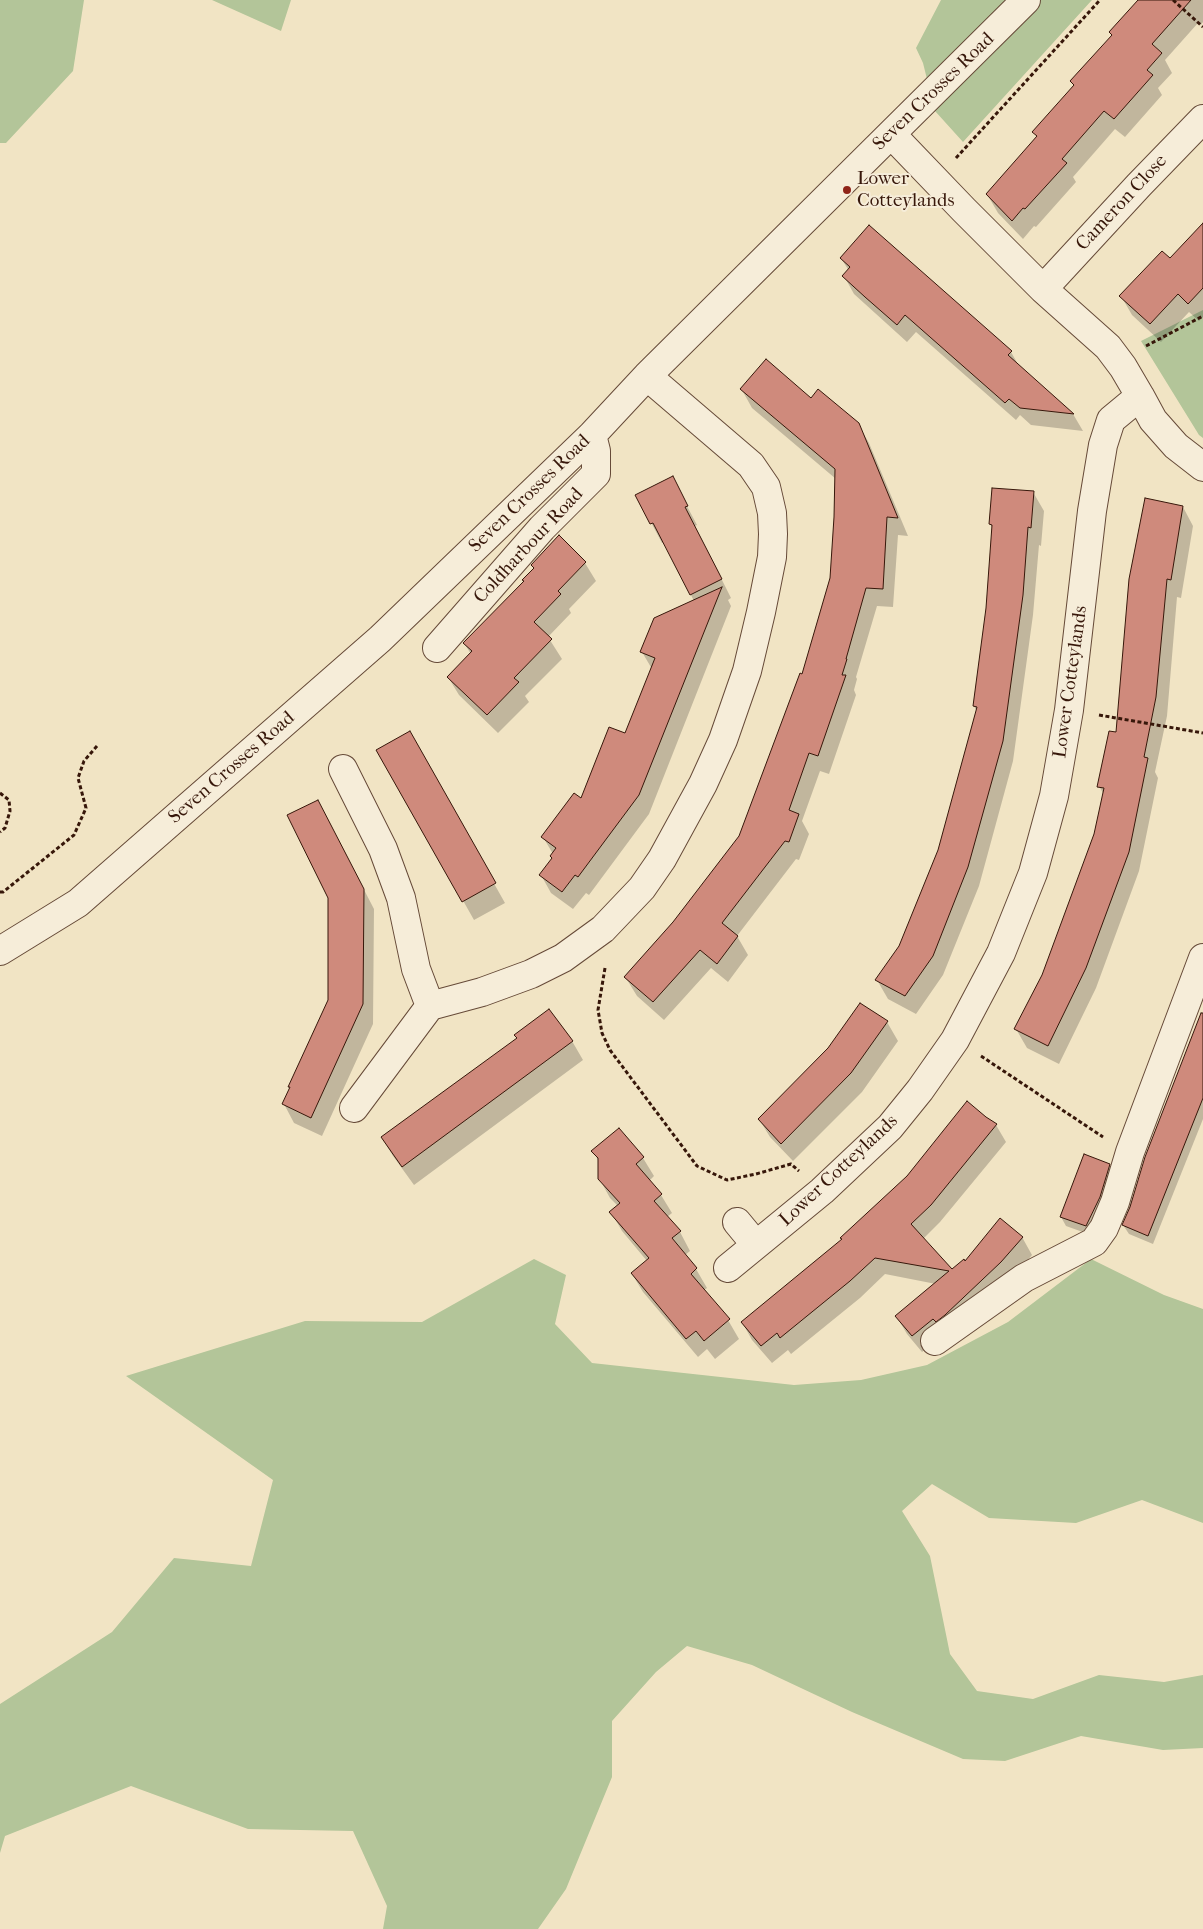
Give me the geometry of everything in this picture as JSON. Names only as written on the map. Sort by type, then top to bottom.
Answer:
[{"type":"street","name":"Seven Crosses Road","points":[[0,951],[78,903],[380,639],[592,435],[646,376],[1026,0]]},
{"type":"street","name":"Cameron Close","points":[[1043,289],[1138,185],[1203,119]]},
{"type":"street","points":[[891,134],[1043,289],[1108,347],[1140,396],[1153,420],[1176,446],[1203,467]]},
{"type":"street","points":[[354,1108],[430,1006],[482,992],[531,974],[563,958],[603,929],[642,888],[662,859],[704,784],[719,749],[748,671],[772,549],[772,513],[766,488],[751,464],[646,376]]},
{"type":"street","name":"Lower Cotteylands","points":[[728,1268],[822,1191],[890,1127],[920,1090],[955,1040],[1001,953],[1033,874],[1054,796],[1069,710],[1092,511],[1103,446],[1111,420],[1140,396]]},
{"type":"street","name":"Coldharbour Road","points":[[436,648],[542,528],[596,474],[596,451],[592,435]]},
{"type":"street","points":[[343,769],[382,849],[401,898],[416,969],[430,1006]]},
{"type":"street","points":[[936,1341],[1024,1278],[1094,1242],[1110,1216],[1130,1152],[1203,958]]},
{"type":"street","points":[[737,1222],[756,1245]]},
{"type":"path","points":[[935,180],[1100,0]]},
{"type":"path","points":[[1173,0],[1203,27]]},
{"type":"path","points":[[1117,359],[1147,346],[1203,316]]},
{"type":"path","points":[[1069,710],[1203,732]]},
{"type":"path","points":[[0,892],[74,835],[86,808],[78,778],[84,761],[96,746]]},
{"type":"path","points":[[0,793],[9,800],[10,811],[4,828],[0,832]]},
{"type":"path","points":[[603,929],[610,946],[598,1010],[602,1033],[610,1050],[697,1166],[727,1180],[791,1164],[822,1191]]},
{"type":"path","points":[[955,1040],[1111,1142],[1130,1152]]},
{"type":"green space","points":[[0,0],[84,0],[73,71],[6,143],[0,143]]},
{"type":"green space","points":[[212,0],[291,0],[281,31]]},
{"type":"green space","points":[[941,0],[1092,0],[963,142],[935,111],[923,63],[916,48]]},
{"type":"green space","points":[[1203,310],[1203,438],[1199,435],[1141,341]]},
{"type":"green space","points":[[534,1259],[566,1275],[555,1324],[592,1363],[794,1385],[861,1380],[927,1365],[1008,1322],[1091,1259],[1164,1295],[1203,1309],[1203,1523],[1142,1500],[1076,1523],[989,1518],[932,1484],[902,1511],[930,1556],[950,1654],[977,1691],[1033,1699],[1099,1675],[1164,1682],[1203,1675],[1203,1748],[1163,1750],[1081,1736],[1005,1761],[963,1759],[852,1712],[752,1665],[687,1646],[656,1672],[612,1721],[612,1777],[566,1889],[538,1929],[383,1929],[387,1906],[353,1831],[248,1829],[131,1786],[5,1836],[0,1853],[0,1704],[112,1632],[174,1558],[251,1566],[273,1480],[126,1376],[305,1321],[422,1322]]},
{"type":"building","points":[[1138,0],[1191,0],[1152,44],[1162,53],[1147,70],[1153,75],[1114,119],[1104,111],[1062,159],[1067,163],[1012,221],[986,194],[1037,136],[1032,132],[1074,85],[1070,81],[1112,35],[1109,32]]},
{"type":"building","points":[[1203,223],[1203,288],[1188,304],[1178,294],[1150,324],[1119,296],[1162,251],[1170,258]]},
{"type":"building","points":[[869,225],[1012,351],[1008,355],[1074,414],[1020,408],[1009,399],[1005,403],[905,315],[897,325],[842,276],[850,267],[840,258]]},
{"type":"building","points":[[766,359],[811,398],[818,389],[859,423],[898,518],[887,517],[883,589],[866,588],[842,675],[846,675],[818,756],[809,753],[789,810],[799,814],[789,842],[785,841],[722,923],[738,936],[717,964],[700,950],[653,1002],[624,977],[673,922],[739,836],[800,673],[802,674],[830,578],[835,469],[740,389]]},
{"type":"building","points":[[673,476],[688,506],[685,507],[722,579],[690,595],[653,523],[650,524],[635,495]]},
{"type":"building","points":[[992,488],[1034,491],[1031,528],[1028,527],[1023,595],[1003,741],[968,867],[933,956],[905,996],[875,980],[899,946],[938,850],[977,707],[973,706],[986,608],[992,525],[989,524]]},
{"type":"building","points":[[1145,498],[1183,506],[1171,580],[1167,579],[1156,697],[1144,757],[1148,758],[1129,852],[1086,968],[1048,1046],[1014,1029],[1042,975],[1094,834],[1104,788],[1097,787],[1109,731],[1116,732],[1129,579]]},
{"type":"building","points":[[559,535],[586,562],[558,591],[561,594],[534,622],[552,639],[514,678],[519,682],[487,715],[447,677],[472,651],[463,643],[524,581],[522,580],[534,568],[531,565]]},
{"type":"building","points":[[722,587],[639,795],[578,877],[575,875],[562,892],[539,875],[552,858],[550,856],[556,848],[541,837],[574,793],[581,798],[609,727],[625,733],[655,658],[640,652],[654,618]]},
{"type":"building","points":[[410,731],[496,883],[462,902],[376,750]]},
{"type":"building","points":[[318,800],[364,889],[363,1004],[311,1118],[282,1104],[328,1000],[328,898],[287,815]]},
{"type":"building","points":[[860,1003],[888,1021],[851,1073],[781,1144],[758,1119],[828,1048]]},
{"type":"building","points":[[549,1009],[573,1041],[402,1167],[381,1137],[517,1038],[514,1035]]},
{"type":"building","points":[[1201,1013],[1203,1013],[1203,1098],[1148,1236],[1122,1225],[1130,1207],[1145,1157]]},
{"type":"building","points":[[967,1101],[997,1124],[931,1205],[911,1224],[952,1269],[964,1259],[965,1261],[1000,1218],[1023,1237],[1001,1262],[945,1315],[936,1322],[933,1319],[912,1336],[895,1316],[949,1271],[875,1258],[780,1338],[777,1333],[761,1346],[741,1322],[842,1239],[840,1238],[907,1176]]},
{"type":"building","points":[[619,1128],[644,1157],[636,1164],[662,1194],[654,1201],[681,1231],[672,1238],[697,1268],[691,1274],[730,1319],[704,1341],[696,1331],[686,1339],[631,1273],[649,1258],[609,1212],[620,1203],[598,1179],[598,1158],[591,1151]]},
{"type":"building","points":[[1084,1154],[1110,1164],[1100,1197],[1086,1226],[1060,1217]]},
{"type":"place","name":"Lower Cotteylands","points":[[847,190]]}]
